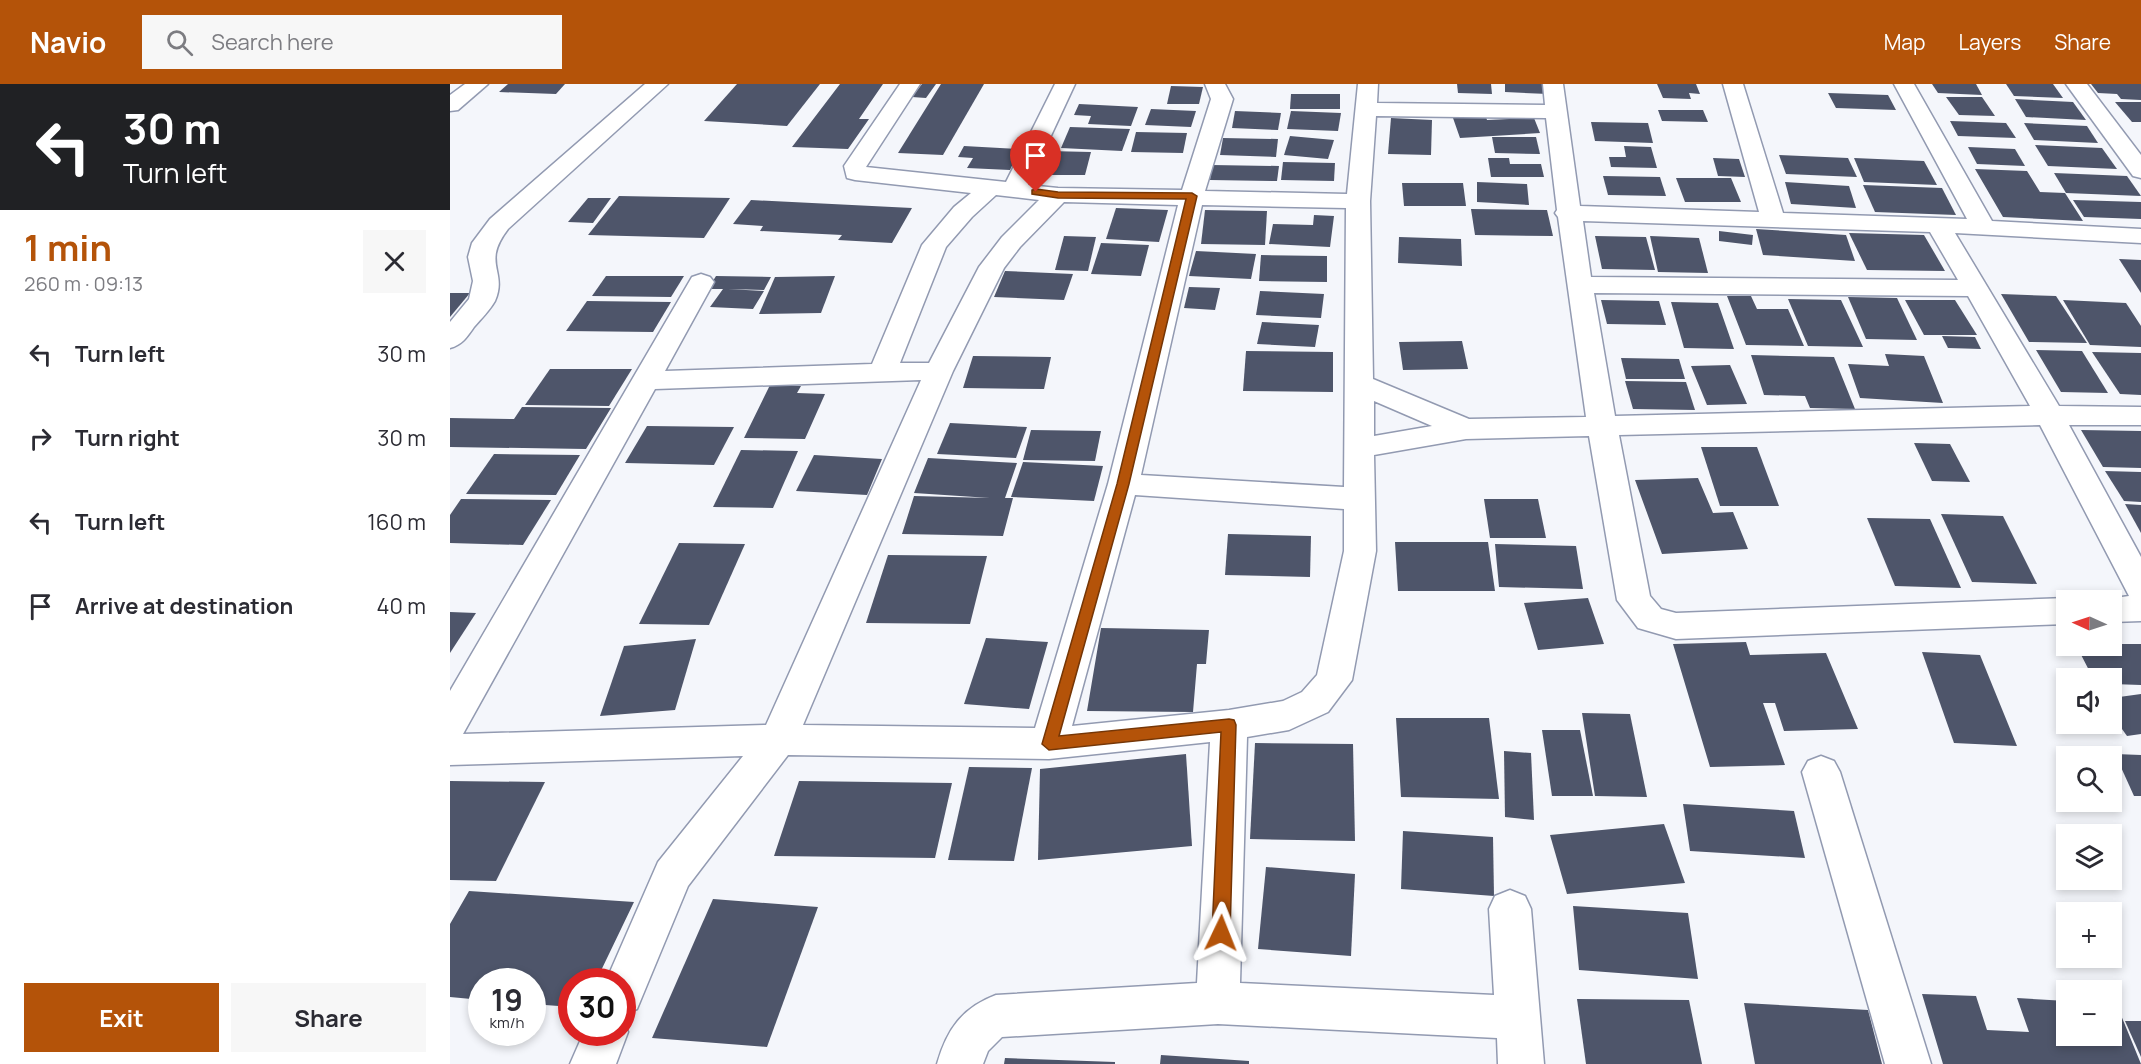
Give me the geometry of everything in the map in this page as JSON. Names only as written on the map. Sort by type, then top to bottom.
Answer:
[{"type":"street","points":[[450,105],[478,84]]},
{"type":"street","points":[[450,340],[482,300],[486,281],[481,257],[484,243],[499,224],[658,84]]},
{"type":"street","points":[[910,84],[855,166],[855,173],[1058,195],[1358,201]]},
{"type":"street","points":[[882,373],[934,245],[963,212],[1003,188],[1065,84]]},
{"type":"street","points":[[1049,744],[1123,484],[1192,196],[1222,99],[1215,84]]},
{"type":"street","points":[[450,750],[778,740],[1049,744],[1229,725],[1289,715],[1314,702],[1334,680],[1360,551],[1358,201],[1368,84]]},
{"type":"street","points":[[1732,84],[1773,220]]},
{"type":"street","points":[[1904,84],[1983,227]]},
{"type":"street","points":[[2076,84],[2141,171]]},
{"type":"street","points":[[1365,109],[1554,98],[1567,213],[1600,426],[1634,600],[1650,619],[1676,626],[2056,611]]},
{"type":"street","points":[[633,968],[672,875],[778,740],[939,371],[992,267],[1011,242],[1058,195]]},
{"type":"street","points":[[1567,213],[1938,225],[2141,236]]},
{"type":"street","points":[[1938,225],[2049,415],[2141,588]]},
{"type":"street","points":[[450,724],[701,282]]},
{"type":"street","points":[[1579,285],[1976,288]]},
{"type":"street","points":[[646,380],[939,371]]},
{"type":"street","points":[[1359,384],[1466,429]]},
{"type":"street","points":[[1361,448],[1466,429],[2049,415],[2141,416]]},
{"type":"street","points":[[1123,484],[1360,499]]},
{"type":"street","points":[[2122,609],[2141,608]]},
{"type":"street","points":[[1218,1003],[1229,725]]},
{"type":"street","points":[[1821,771],[1908,1064]]},
{"type":"street","points":[[1510,909],[1521,1064]]},
{"type":"street","points":[[960,1064],[963,1049],[976,1028],[996,1016],[1218,1003],[1518,1018]]},
{"type":"street","points":[[593,1064],[600,1046]]},
{"type":"building","points":[[508,84],[565,84],[556,94],[499,92]]},
{"type":"building","points":[[737,84],[820,84],[787,126],[704,121]]},
{"type":"building","points":[[840,84],[883,84],[859,119],[869,119],[848,149],[792,147]]},
{"type":"building","points":[[922,84],[936,84],[926,98],[912,97]]},
{"type":"building","points":[[941,84],[984,84],[943,155],[898,153]]},
{"type":"building","points":[[1457,84],[1491,84],[1492,94],[1458,93]]},
{"type":"building","points":[[1505,84],[1547,84],[1548,94],[1505,92]]},
{"type":"building","points":[[1657,84],[1696,84],[1700,94],[1689,93],[1691,99],[1663,98]]},
{"type":"building","points":[[1932,84],[1976,84],[1982,95],[1938,93]]},
{"type":"building","points":[[2006,84],[2053,84],[2063,98],[2014,96]]},
{"type":"building","points":[[2091,84],[2141,84],[2141,100],[2121,99],[2117,94],[2098,93]]},
{"type":"building","points":[[1171,86],[1203,87],[1199,104],[1167,104]]},
{"type":"building","points":[[1828,93],[1888,95],[1896,110],[1836,108]]},
{"type":"building","points":[[1291,94],[1340,94],[1340,109],[1290,109]]},
{"type":"building","points":[[1946,97],[1982,97],[1995,116],[1959,115]]},
{"type":"building","points":[[2015,99],[2073,102],[2086,120],[2026,117]]},
{"type":"building","points":[[2115,102],[2141,102],[2141,122],[2132,122]]},
{"type":"building","points":[[1079,104],[1138,107],[1131,126],[1088,124],[1091,116],[1074,115]]},
{"type":"building","points":[[1151,109],[1196,111],[1191,127],[1145,125]]},
{"type":"building","points":[[1658,110],[1703,110],[1708,122],[1662,121]]},
{"type":"building","points":[[1235,111],[1281,113],[1278,130],[1232,128]]},
{"type":"building","points":[[1291,111],[1341,113],[1338,131],[1287,129]]},
{"type":"building","points":[[1486,117],[1487,120],[1534,118],[1540,133],[1460,138],[1453,118]]},
{"type":"building","points":[[1391,118],[1432,120],[1431,155],[1388,154]]},
{"type":"building","points":[[1950,121],[2006,123],[2016,138],[1958,136]]},
{"type":"building","points":[[1591,122],[1648,123],[1653,143],[1595,141]]},
{"type":"building","points":[[2024,123],[2087,126],[2098,143],[2034,140]]},
{"type":"building","points":[[1070,127],[1130,129],[1122,151],[1061,148]]},
{"type":"building","points":[[1136,132],[1187,133],[1183,153],[1131,152]]},
{"type":"building","points":[[1290,136],[1334,140],[1328,159],[1284,155]]},
{"type":"building","points":[[1492,137],[1536,137],[1540,154],[1495,153]]},
{"type":"building","points":[[1223,138],[1278,139],[1276,157],[1220,155]]},
{"type":"building","points":[[2035,145],[2102,148],[2117,169],[2048,166]]},
{"type":"building","points":[[964,146],[1020,149],[1010,170],[967,168],[973,158],[958,157]]},
{"type":"building","points":[[1624,146],[1651,147],[1657,168],[1611,167],[1609,157],[1626,157]]},
{"type":"building","points":[[1968,147],[2015,149],[2025,166],[1977,164]]},
{"type":"building","points":[[1048,151],[1091,152],[1085,175],[1041,175]]},
{"type":"building","points":[[1779,155],[1848,158],[1857,177],[1786,174]]},
{"type":"building","points":[[1488,158],[1509,158],[1510,164],[1541,164],[1544,177],[1491,177]]},
{"type":"building","points":[[1713,158],[1739,159],[1745,177],[1718,176]]},
{"type":"building","points":[[1854,158],[1924,161],[1937,185],[1864,182]]},
{"type":"building","points":[[1283,162],[1335,163],[1334,181],[1281,180]]},
{"type":"building","points":[[1212,165],[1279,166],[1277,181],[1210,180]]},
{"type":"building","points":[[1975,169],[2027,171],[2040,192],[2065,193],[2083,221],[2003,217]]},
{"type":"building","points":[[2054,173],[2127,176],[2141,196],[2066,193]]},
{"type":"building","points":[[1603,176],[1660,177],[1666,196],[1608,195]]},
{"type":"building","points":[[1676,178],[1731,178],[1741,202],[1685,202]]},
{"type":"building","points":[[1477,182],[1527,184],[1529,205],[1477,202]]},
{"type":"building","points":[[1785,182],[1849,186],[1856,208],[1791,204]]},
{"type":"building","points":[[1402,183],[1463,183],[1466,206],[1404,206]]},
{"type":"building","points":[[1863,185],[1942,188],[1956,215],[1875,212]]},
{"type":"building","points":[[619,196],[730,198],[704,238],[588,235]]},
{"type":"building","points":[[588,198],[611,198],[593,223],[568,222]]},
{"type":"building","points":[[751,200],[912,208],[892,243],[838,240],[842,235],[760,231],[763,226],[733,224]]},
{"type":"building","points":[[2073,200],[2141,202],[2141,219],[2084,217]]},
{"type":"building","points":[[1116,208],[1168,210],[1159,242],[1106,239]]},
{"type":"building","points":[[1471,209],[1547,210],[1553,236],[1475,235]]},
{"type":"building","points":[[1205,210],[1267,211],[1265,245],[1201,244]]},
{"type":"building","points":[[1314,215],[1334,216],[1330,247],[1269,244],[1273,224],[1313,225]]},
{"type":"building","points":[[1756,229],[1846,235],[1855,261],[1763,255]]},
{"type":"building","points":[[1719,231],[1753,235],[1752,245],[1719,241]]},
{"type":"building","points":[[1849,233],[1924,235],[1945,271],[1867,270]]},
{"type":"building","points":[[1064,236],[1096,237],[1088,271],[1055,270]]},
{"type":"building","points":[[1595,236],[1646,237],[1655,270],[1602,269]]},
{"type":"building","points":[[1650,236],[1699,238],[1708,273],[1658,272]]},
{"type":"building","points":[[1399,237],[1461,239],[1462,266],[1398,263]]},
{"type":"building","points":[[1101,243],[1149,245],[1141,276],[1091,274]]},
{"type":"building","points":[[1196,251],[1256,254],[1251,279],[1189,276]]},
{"type":"building","points":[[1261,255],[1327,256],[1327,282],[1259,281]]},
{"type":"building","points":[[2119,259],[2141,260],[2141,293]]},
{"type":"building","points":[[1005,271],[1073,274],[1064,300],[994,297]]},
{"type":"building","points":[[606,276],[684,276],[671,297],[592,296]]},
{"type":"building","points":[[716,276],[771,277],[764,290],[728,289],[764,291],[753,309],[710,307],[723,289],[708,289]]},
{"type":"building","points":[[835,276],[821,313],[759,314],[775,277]]},
{"type":"building","points":[[1189,287],[1220,288],[1215,310],[1184,308]]},
{"type":"building","points":[[1260,291],[1324,294],[1321,318],[1256,315]]},
{"type":"building","points":[[450,293],[470,293],[450,317]]},
{"type":"building","points":[[2001,294],[2056,296],[2087,343],[2029,342]]},
{"type":"building","points":[[1727,296],[1751,296],[1757,309],[1788,309],[1804,346],[1746,345]]},
{"type":"building","points":[[1848,297],[1897,298],[1917,340],[1866,339]]},
{"type":"building","points":[[1788,299],[1841,300],[1863,347],[1808,346]]},
{"type":"building","points":[[1601,300],[1659,301],[1666,325],[1607,324]]},
{"type":"building","points":[[1905,300],[1955,300],[1977,335],[1924,335]]},
{"type":"building","points":[[2063,300],[2126,303],[2141,326],[2141,347],[2090,345]]},
{"type":"building","points":[[587,301],[671,302],[653,332],[566,331]]},
{"type":"building","points":[[1671,302],[1718,303],[1734,349],[1684,348]]},
{"type":"building","points":[[1262,322],[1319,325],[1315,347],[1257,344]]},
{"type":"building","points":[[1942,336],[1975,337],[1981,349],[1948,348]]},
{"type":"building","points":[[1462,341],[1468,369],[1403,370],[1399,342]]},
{"type":"building","points":[[2036,350],[2082,351],[2108,393],[2061,392]]},
{"type":"building","points":[[1246,351],[1333,352],[1333,392],[1243,391]]},
{"type":"building","points":[[2092,352],[2141,353],[2141,395],[2120,394]]},
{"type":"building","points":[[1885,354],[1924,356],[1943,403],[1860,398],[1848,364],[1889,366]]},
{"type":"building","points":[[1751,355],[1834,357],[1855,409],[1810,408],[1805,396],[1764,395]]},
{"type":"building","points":[[973,356],[1051,357],[1044,389],[963,388]]},
{"type":"building","points":[[1621,358],[1679,359],[1685,379],[1626,379]]},
{"type":"building","points":[[1730,365],[1747,404],[1707,405],[1691,366]]},
{"type":"building","points":[[550,369],[632,369],[609,406],[525,405]]},
{"type":"building","points":[[1625,381],[1686,382],[1695,410],[1633,409]]},
{"type":"building","points":[[770,385],[801,386],[797,393],[825,394],[805,439],[744,438]]},
{"type":"building","points":[[522,407],[611,408],[586,449],[450,447],[450,418],[514,419]]},
{"type":"building","points":[[950,423],[1027,427],[1016,458],[937,454]]},
{"type":"building","points":[[647,426],[734,427],[714,465],[625,463]]},
{"type":"building","points":[[1031,430],[1101,431],[1095,461],[1023,460]]},
{"type":"building","points":[[2081,430],[2141,431],[2141,468],[2103,467]]},
{"type":"building","points":[[1914,443],[1950,444],[1970,482],[1932,481]]},
{"type":"building","points":[[1701,447],[1757,447],[1779,506],[1720,506]]},
{"type":"building","points":[[741,450],[798,451],[773,508],[713,507]]},
{"type":"building","points":[[494,454],[580,455],[556,495],[466,494]]},
{"type":"building","points":[[814,455],[882,459],[867,495],[796,491]]},
{"type":"building","points":[[928,458],[1017,463],[1005,498],[1013,498],[1003,536],[902,534],[914,496],[990,498],[914,493]]},
{"type":"building","points":[[1023,462],[1103,466],[1094,501],[1011,497]]},
{"type":"building","points":[[2105,471],[2141,472],[2141,502],[2124,501]]},
{"type":"building","points":[[1698,478],[1713,513],[1733,512],[1748,549],[1662,554],[1635,480]]},
{"type":"building","points":[[461,499],[551,500],[523,545],[450,543],[450,515]]},
{"type":"building","points":[[1484,499],[1538,499],[1546,538],[1490,538]]},
{"type":"building","points":[[2125,504],[2141,505],[2141,533]]},
{"type":"building","points":[[1941,514],[2003,516],[2037,584],[1972,582]]},
{"type":"building","points":[[1867,518],[1930,519],[1961,588],[1895,586]]},
{"type":"building","points":[[1228,534],[1311,536],[1310,577],[1225,575]]},
{"type":"building","points":[[1395,542],[1488,542],[1495,591],[1398,591]]},
{"type":"building","points":[[679,543],[745,544],[709,625],[639,624]]},
{"type":"building","points":[[1495,544],[1576,546],[1583,589],[1499,587]]},
{"type":"building","points":[[888,555],[987,556],[970,624],[866,623]]},
{"type":"building","points":[[1588,598],[1604,644],[1538,650],[1524,603]]},
{"type":"building","points":[[450,612],[476,613],[450,653]]},
{"type":"building","points":[[1101,628],[1209,630],[1206,664],[1197,664],[1193,712],[1087,711]]},
{"type":"building","points":[[986,638],[1048,642],[1029,709],[964,704]]},
{"type":"building","points":[[696,639],[675,710],[600,716],[624,646]]},
{"type":"building","points":[[1746,642],[1750,655],[1826,653],[1858,729],[1784,731],[1775,703],[1763,703],[1785,765],[1710,767],[1673,644]]},
{"type":"building","points":[[2122,644],[2141,644],[2141,685],[2122,684],[2122,668],[2088,668],[2082,656],[2122,656]]},
{"type":"building","points":[[1922,652],[1980,655],[2017,746],[1954,743]]},
{"type":"building","points":[[2141,694],[2141,734],[2127,736],[2122,729],[2122,697]]},
{"type":"building","points":[[1582,713],[1630,714],[1647,797],[1595,796]]},
{"type":"building","points":[[1396,718],[1489,718],[1499,799],[1401,797]]},
{"type":"building","points":[[1542,730],[1580,730],[1593,796],[1552,796]]},
{"type":"building","points":[[1255,743],[1353,744],[1355,841],[1250,839]]},
{"type":"building","points":[[1504,751],[1531,753],[1534,820],[1505,817]]},
{"type":"building","points":[[1186,754],[1192,846],[1038,860],[1040,769]]},
{"type":"building","points":[[2122,754],[2141,755],[2141,796],[2134,796],[2122,769]]},
{"type":"building","points":[[969,767],[1032,768],[1014,861],[948,860]]},
{"type":"building","points":[[450,781],[545,782],[496,881],[450,880]]},
{"type":"building","points":[[799,781],[952,783],[935,858],[774,856]]},
{"type":"building","points":[[1683,804],[1794,811],[1805,858],[1690,851]]},
{"type":"building","points":[[1664,824],[1685,883],[1567,894],[1550,835]]},
{"type":"building","points":[[1403,831],[1493,837],[1494,896],[1401,889]]},
{"type":"building","points":[[1266,867],[1355,874],[1351,956],[1258,949]]},
{"type":"building","points":[[469,891],[634,902],[602,968],[558,968],[558,1006],[546,1005],[546,968],[468,968],[468,999],[450,997],[450,924]]},
{"type":"building","points":[[713,899],[818,907],[767,1047],[652,1038]]},
{"type":"building","points":[[1573,906],[1688,913],[1698,979],[1579,970]]},
{"type":"building","points":[[1922,994],[1976,996],[1987,1030],[2029,1032],[2017,998],[2056,1000],[2056,1046],[2122,1046],[2122,1018],[2141,1064],[1943,1064]]},
{"type":"building","points":[[1577,999],[1689,1000],[1702,1064],[1586,1064]]},
{"type":"building","points":[[1744,1003],[1868,1010],[1882,1064],[1755,1064]]},
{"type":"building","points":[[2125,1021],[2141,1021],[2141,1057]]},
{"type":"building","points":[[1161,1055],[1249,1061],[1249,1064],[1160,1064]]},
{"type":"building","points":[[1005,1058],[1115,1062],[1115,1064],[1004,1064]]},
{"type":"route","points":[[1036,192],[1058,195],[1192,196],[1123,484],[1049,744],[1229,725],[1221,933]]}]
